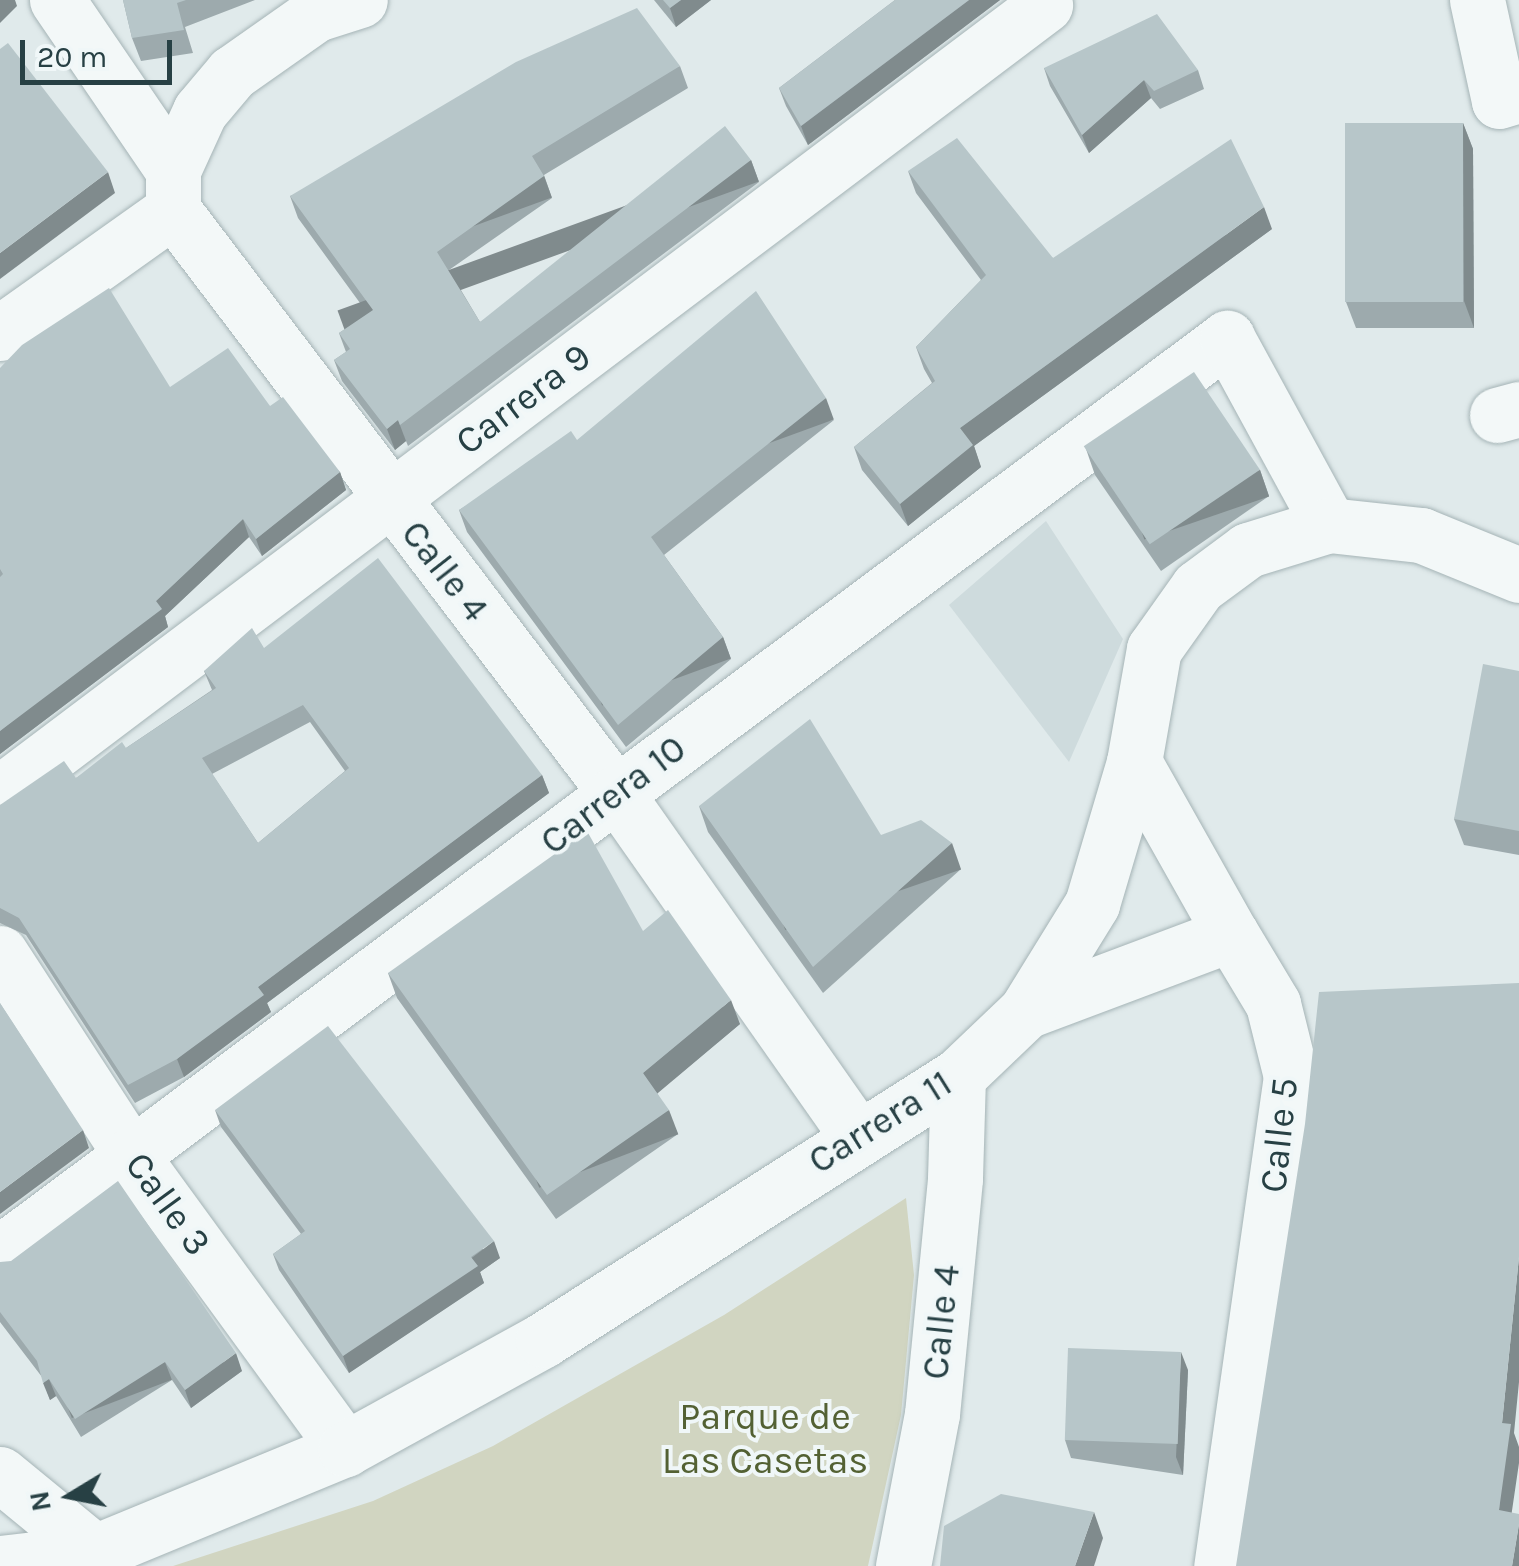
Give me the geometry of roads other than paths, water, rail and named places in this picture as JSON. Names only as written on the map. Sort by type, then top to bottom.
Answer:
[{"type":"street","name":"Calle 4","points":[[57,0],[173,190],[390,500],[616,793],[856,1136]]},
{"type":"street","points":[[0,333],[173,190],[200,110],[232,73],[316,14],[360,0]]},
{"type":"street","points":[[1477,0],[1509,98]]},
{"type":"street","name":"Carrera 9","points":[[0,793],[1046,5]]},
{"type":"street","name":"Carrera 10","points":[[0,1253],[1227,338],[1329,525]]},
{"type":"street","name":"Carrera 11","points":[[0,1563],[95,1552],[345,1449],[543,1340],[856,1136],[958,1076],[1026,1011],[1092,904],[1134,762],[1154,649],[1198,586],[1248,550],[1329,525],[1420,536],[1519,575]]},
{"type":"street","name":"Calle 5","points":[[1134,762],[1273,1004],[1290,1076],[1221,1566]]},
{"type":"street","points":[[1026,1011],[1230,934]]},
{"type":"street","name":"Calle 3","points":[[0,954],[131,1155],[345,1449]]},
{"type":"street","name":"Calle 4","points":[[903,1566],[932,1414],[955,1178],[958,1076]]},
{"type":"street","points":[[0,1474],[95,1552]]},
{"type":"park label","name":"Parque de Las Casetas","points":[[765,1439]]}]
